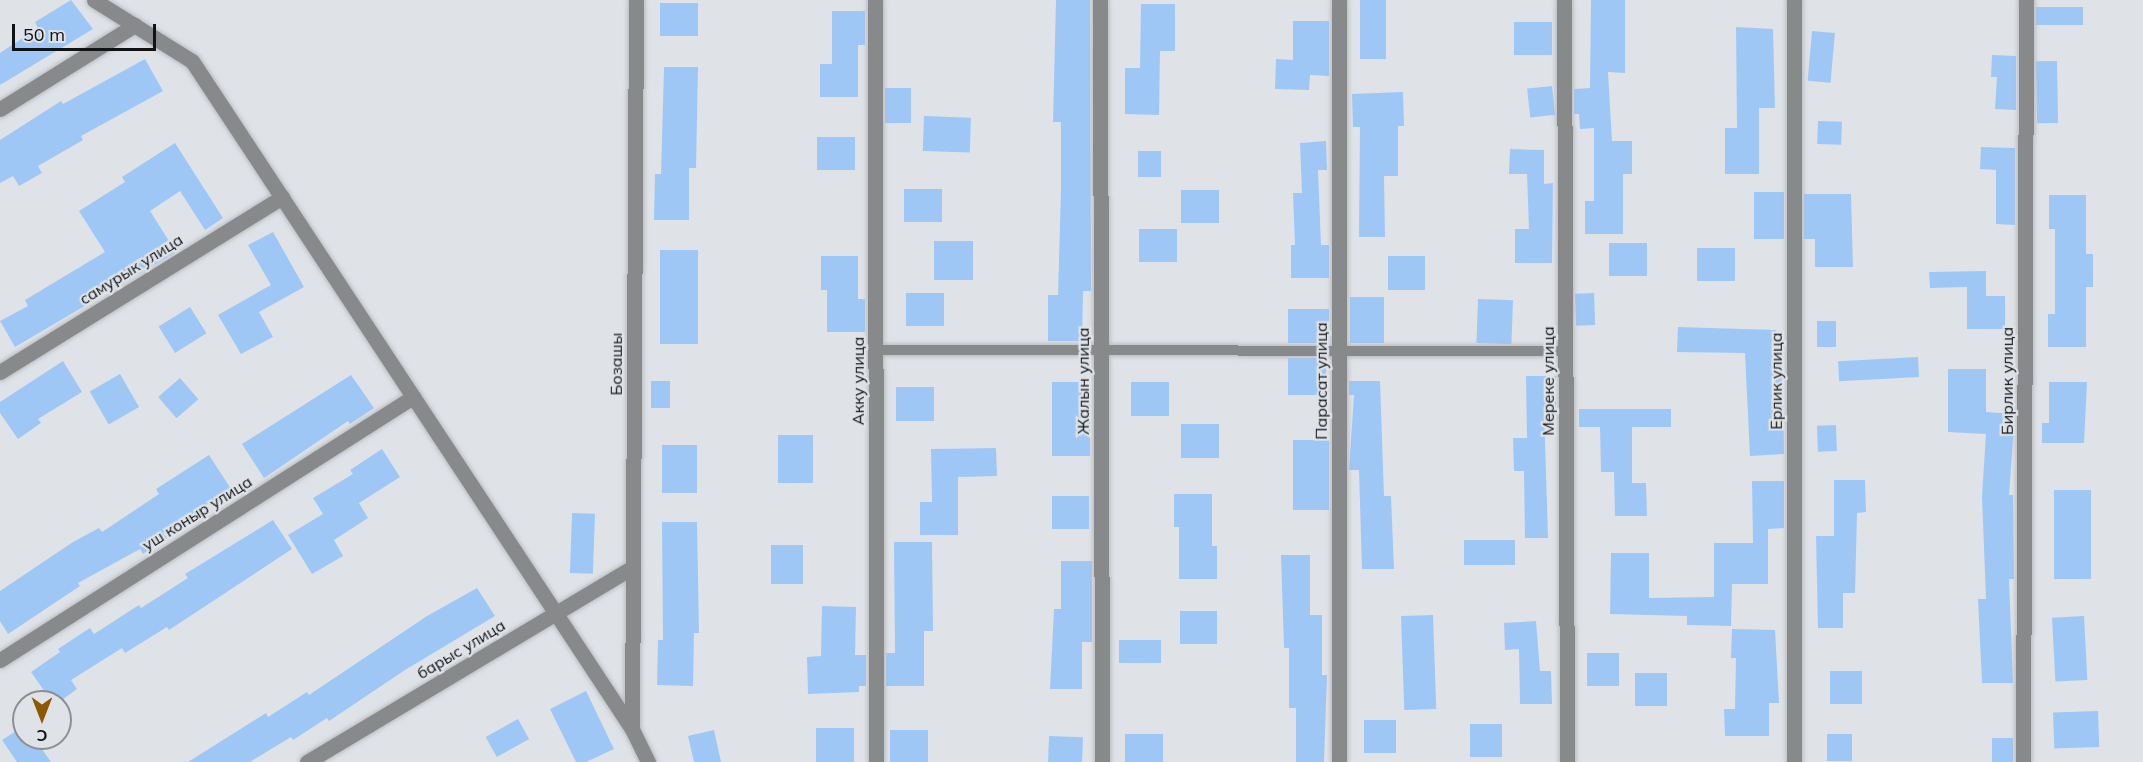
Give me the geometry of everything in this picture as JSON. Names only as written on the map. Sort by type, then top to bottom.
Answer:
[{"type":"street","points":[[93,0],[192,61],[632,729],[648,762]]},
{"type":"street","name":"Бозашы","points":[[632,729],[636,0]]},
{"type":"street","name":"Акку улица","points":[[875,0],[876,762]]},
{"type":"street","name":"Жалын улица","points":[[1100,0],[1102,762]]},
{"type":"street","name":"Парасат улица","points":[[1339,0],[1339,762]]},
{"type":"street","name":"Мереке улица","points":[[1564,0],[1567,762]]},
{"type":"street","name":"Ерлик улица","points":[[1794,0],[1794,762]]},
{"type":"street","name":"Бирлик улица","points":[[2023,762],[2026,0]]},
{"type":"street","points":[[0,109],[135,25]]},
{"type":"street","name":"самурык улица","points":[[0,372],[282,196]]},
{"type":"street","name":"уш коныр улица","points":[[0,660],[413,397]]},
{"type":"street","name":"барыс улица","points":[[307,762],[333,755],[556,613],[633,567]]},
{"type":"lane","points":[[876,350],[1566,351]]},
{"type":"building","points":[[71,0],[93,29],[0,85],[0,53],[38,28],[35,22]]},
{"type":"building","points":[[1056,0],[1090,0],[1091,291],[1083,291],[1082,341],[1048,341],[1048,295],[1058,295],[1061,190],[1061,122],[1053,122]]},
{"type":"building","points":[[1360,0],[1386,0],[1386,59],[1360,59]]},
{"type":"building","points":[[1591,0],[1625,0],[1625,73],[1608,72],[1612,141],[1632,141],[1632,174],[1623,174],[1623,234],[1585,234],[1585,201],[1594,201],[1594,128],[1580,129],[1579,114],[1574,114],[1574,89],[1590,88]]},
{"type":"building","points":[[660,3],[698,3],[698,36],[660,36]]},
{"type":"building","points":[[1141,4],[1175,4],[1175,51],[1160,51],[1159,115],[1125,114],[1125,68],[1140,68]]},
{"type":"building","points":[[2036,7],[2083,7],[2083,25],[2036,25]]},
{"type":"building","points":[[832,11],[865,11],[865,45],[858,45],[858,97],[820,97],[820,64],[832,64]]},
{"type":"building","points":[[1293,21],[1329,21],[1329,76],[1310,75],[1309,90],[1275,89],[1276,59],[1293,60]]},
{"type":"building","points":[[1514,22],[1552,22],[1552,55],[1514,55]]},
{"type":"building","points":[[1736,27],[1773,29],[1775,108],[1759,108],[1759,174],[1725,174],[1725,128],[1737,128]]},
{"type":"building","points":[[1812,31],[1835,33],[1831,83],[1808,81]]},
{"type":"building","points":[[1992,55],[2016,56],[2016,110],[1995,109],[1997,77],[1991,77]]},
{"type":"building","points":[[145,59],[163,91],[81,136],[83,140],[38,166],[42,173],[19,186],[13,176],[0,183],[0,140],[61,101],[63,104]]},
{"type":"building","points":[[2036,61],[2057,61],[2058,123],[2037,123]]},
{"type":"building","points":[[664,67],[698,67],[696,168],[689,168],[689,220],[654,220],[655,174],[661,174]]},
{"type":"building","points":[[1552,86],[1555,115],[1530,117],[1527,89]]},
{"type":"building","points":[[885,88],[911,88],[911,123],[885,123]]},
{"type":"building","points":[[1403,92],[1404,126],[1398,126],[1398,176],[1384,176],[1385,237],[1359,237],[1360,127],[1353,127],[1352,94]]},
{"type":"building","points":[[924,116],[971,118],[970,153],[923,151]]},
{"type":"building","points":[[1818,121],[1842,122],[1841,145],[1817,144]]},
{"type":"building","points":[[817,137],[855,137],[855,170],[817,170]]},
{"type":"building","points":[[1326,141],[1327,170],[1318,170],[1321,245],[1329,245],[1329,278],[1291,278],[1291,245],[1295,245],[1293,193],[1302,193],[1300,143]]},
{"type":"building","points":[[175,143],[223,218],[205,230],[180,191],[150,211],[176,252],[15,347],[0,321],[28,306],[25,300],[105,252],[79,211],[125,182],[122,177]]},
{"type":"building","points":[[1981,147],[2015,148],[2015,225],[1996,224],[1996,170],[1980,169]]},
{"type":"building","points":[[1510,149],[1544,150],[1544,184],[1553,183],[1552,263],[1515,263],[1515,229],[1529,229],[1527,174],[1509,174]]},
{"type":"building","points":[[1138,151],[1161,151],[1161,177],[1138,177]]},
{"type":"building","points":[[904,189],[942,189],[942,222],[904,222]]},
{"type":"building","points":[[1181,190],[1219,190],[1219,223],[1181,223]]},
{"type":"building","points":[[1754,192],[1784,192],[1784,239],[1754,239]]},
{"type":"building","points":[[1804,194],[1851,194],[1853,267],[1815,267],[1815,239],[1804,239]]},
{"type":"building","points":[[2049,195],[2086,195],[2086,254],[2093,254],[2093,287],[2086,287],[2086,347],[2048,347],[2048,314],[2055,314],[2055,229],[2049,229]]},
{"type":"building","points":[[1139,229],[1177,229],[1177,262],[1139,262]]},
{"type":"building","points":[[273,232],[304,287],[259,312],[273,337],[241,354],[218,315],[271,285],[248,245]]},
{"type":"building","points":[[934,241],[973,241],[973,280],[934,280]]},
{"type":"building","points":[[1609,243],[1647,243],[1647,276],[1609,276]]},
{"type":"building","points":[[1697,248],[1735,248],[1735,281],[1697,281]]},
{"type":"building","points":[[660,250],[698,250],[698,344],[660,344]]},
{"type":"building","points":[[821,256],[858,256],[858,299],[865,299],[865,332],[827,332],[827,290],[821,290]]},
{"type":"building","points":[[1388,256],[1425,256],[1425,290],[1388,290]]},
{"type":"building","points":[[1986,271],[1986,296],[2005,296],[2005,329],[1967,329],[1967,287],[1930,288],[1929,272]]},
{"type":"building","points":[[906,293],[944,293],[944,326],[906,326]]},
{"type":"building","points":[[1594,293],[1595,325],[1576,326],[1575,294]]},
{"type":"building","points":[[1350,297],[1384,297],[1384,343],[1350,343]]},
{"type":"building","points":[[1478,299],[1513,300],[1511,344],[1476,343]]},
{"type":"building","points":[[190,307],[206,333],[175,353],[159,327]]},
{"type":"building","points":[[1288,309],[1329,309],[1329,343],[1288,343]]},
{"type":"building","points":[[1817,321],[1836,321],[1836,347],[1817,347]]},
{"type":"building","points":[[1678,327],[1776,330],[1775,377],[1783,377],[1784,454],[1750,456],[1745,353],[1677,352]]},
{"type":"building","points":[[1918,357],[1919,377],[1839,381],[1838,361]]},
{"type":"building","points":[[1288,358],[1326,358],[1326,395],[1288,395]]},
{"type":"building","points":[[63,361],[82,392],[38,419],[41,423],[18,439],[0,413],[0,402]]},
{"type":"building","points":[[1948,369],[1986,369],[1986,412],[2015,414],[2009,495],[2013,495],[2014,579],[2009,579],[2013,683],[1982,683],[1978,599],[1986,599],[1982,496],[1986,434],[1948,432]]},
{"type":"building","points":[[120,374],[139,407],[109,424],[90,392]]},
{"type":"building","points":[[351,375],[374,408],[350,424],[348,421],[264,478],[242,444]]},
{"type":"building","points":[[1526,376],[1556,376],[1556,409],[1544,409],[1548,538],[1525,538],[1524,471],[1514,471],[1513,438],[1527,438]]},
{"type":"building","points":[[180,378],[198,399],[176,418],[158,397]]},
{"type":"building","points":[[651,381],[670,381],[670,408],[651,408]]},
{"type":"building","points":[[1349,381],[1380,381],[1384,496],[1391,496],[1394,569],[1362,569],[1359,470],[1349,470],[1354,395],[1349,395]]},
{"type":"building","points":[[1052,382],[1090,382],[1090,456],[1052,456]]},
{"type":"building","points":[[1131,382],[1169,382],[1169,416],[1131,416]]},
{"type":"building","points":[[2049,382],[2087,382],[2084,443],[2042,443],[2042,423],[2049,423]]},
{"type":"building","points":[[896,387],[934,387],[934,421],[896,421]]},
{"type":"building","points":[[1579,409],[1671,409],[1671,427],[1632,427],[1632,483],[1646,483],[1647,516],[1615,516],[1614,472],[1601,472],[1600,427],[1579,427]]},
{"type":"building","points":[[1181,424],[1219,424],[1219,458],[1181,458]]},
{"type":"building","points":[[1836,425],[1837,451],[1818,452],[1817,426]]},
{"type":"building","points":[[778,435],[813,435],[813,483],[778,483]]},
{"type":"building","points":[[1293,440],[1329,440],[1329,510],[1293,510]]},
{"type":"building","points":[[662,445],[697,445],[697,493],[662,493]]},
{"type":"building","points":[[996,448],[997,476],[958,477],[958,535],[920,535],[920,502],[932,502],[931,449]]},
{"type":"building","points":[[382,449],[400,477],[359,503],[368,518],[334,540],[343,556],[312,574],[288,535],[323,514],[313,498],[353,474],[350,470]]},
{"type":"building","points":[[209,455],[231,489],[163,533],[167,538],[143,554],[140,549],[78,583],[80,586],[8,634],[0,621],[0,591],[73,542],[99,528],[102,532],[159,494],[156,489]]},
{"type":"building","points":[[1834,480],[1865,480],[1866,512],[1857,513],[1855,593],[1843,593],[1843,628],[1818,628],[1816,536],[1834,536]]},
{"type":"building","points":[[1752,481],[1784,481],[1784,528],[1768,529],[1768,584],[1732,584],[1731,626],[1687,625],[1687,616],[1610,614],[1611,553],[1649,553],[1649,598],[1714,597],[1714,543],[1753,543]]},
{"type":"building","points":[[2054,490],[2091,490],[2091,579],[2054,579]]},
{"type":"building","points":[[1174,494],[1212,494],[1212,546],[1217,546],[1217,579],[1179,579],[1179,527],[1174,527]]},
{"type":"building","points":[[1052,496],[1089,496],[1089,529],[1052,529]]},
{"type":"building","points":[[572,513],[595,514],[593,574],[570,573]]},
{"type":"building","points":[[273,520],[292,549],[169,630],[167,627],[125,653],[122,648],[71,680],[77,689],[72,693],[72,690],[44,690],[31,672],[60,652],[58,649],[90,628],[94,634],[139,605],[141,608],[188,578],[185,574]]},
{"type":"building","points":[[662,522],[697,522],[699,633],[694,633],[693,686],[657,685],[658,640],[663,640]]},
{"type":"building","points":[[1464,540],[1515,540],[1515,565],[1464,565]]},
{"type":"building","points":[[894,542],[932,542],[933,631],[924,631],[924,686],[886,686],[886,653],[895,653]]},
{"type":"building","points":[[771,545],[803,545],[803,584],[771,584]]},
{"type":"building","points":[[1281,555],[1310,555],[1310,615],[1322,615],[1322,675],[1327,675],[1324,762],[1296,762],[1296,708],[1289,708],[1289,648],[1284,648]]},
{"type":"building","points":[[1061,561],[1092,561],[1092,642],[1082,642],[1082,689],[1050,689],[1054,609],[1061,609]]},
{"type":"building","points":[[477,588],[495,616],[405,670],[329,721],[327,718],[293,740],[291,737],[250,762],[188,762],[266,713],[268,717],[307,692],[309,695],[427,616]]},
{"type":"building","points":[[822,606],[856,607],[855,655],[866,655],[866,686],[859,686],[859,692],[808,694],[807,657],[821,656]]},
{"type":"building","points":[[1180,611],[1217,611],[1217,644],[1180,644]]},
{"type":"building","points":[[1433,615],[1436,709],[1404,710],[1401,616]]},
{"type":"building","points":[[2084,616],[2087,680],[2055,682],[2052,618]]},
{"type":"building","points":[[1536,621],[1540,671],[1551,671],[1552,704],[1520,704],[1519,649],[1505,650],[1504,623]]},
{"type":"building","points":[[1732,629],[1775,630],[1779,703],[1769,703],[1769,736],[1725,736],[1724,709],[1735,709],[1736,658],[1731,658]]},
{"type":"building","points":[[1119,640],[1161,640],[1161,663],[1119,663]]},
{"type":"building","points":[[1587,653],[1619,653],[1619,686],[1587,686]]},
{"type":"building","points":[[1830,671],[1862,671],[1862,704],[1830,704]]},
{"type":"building","points":[[1635,673],[1667,673],[1667,706],[1635,706]]},
{"type":"building","points":[[586,691],[614,749],[586,762],[576,762],[550,709]]},
{"type":"building","points":[[2098,711],[2099,747],[2054,749],[2053,713]]},
{"type":"building","points":[[518,719],[529,739],[497,757],[486,737]]},
{"type":"building","points":[[1364,720],[1396,720],[1396,753],[1364,753]]},
{"type":"building","points":[[1470,724],[1502,724],[1502,757],[1470,757]]},
{"type":"building","points":[[816,728],[854,728],[854,762],[816,762]]},
{"type":"building","points":[[714,730],[721,762],[694,762],[688,736]]},
{"type":"building","points":[[890,730],[928,730],[928,762],[890,762]]},
{"type":"building","points":[[12,734],[12,750],[42,750],[51,762],[17,762],[2,740]]},
{"type":"building","points":[[1125,734],[1163,734],[1163,762],[1125,762]]},
{"type":"building","points":[[1827,734],[1852,734],[1852,761],[1827,761]]},
{"type":"building","points":[[1049,736],[1083,737],[1082,762],[1048,762]]},
{"type":"building","points":[[1992,738],[2013,738],[2013,762],[1992,762]]}]
